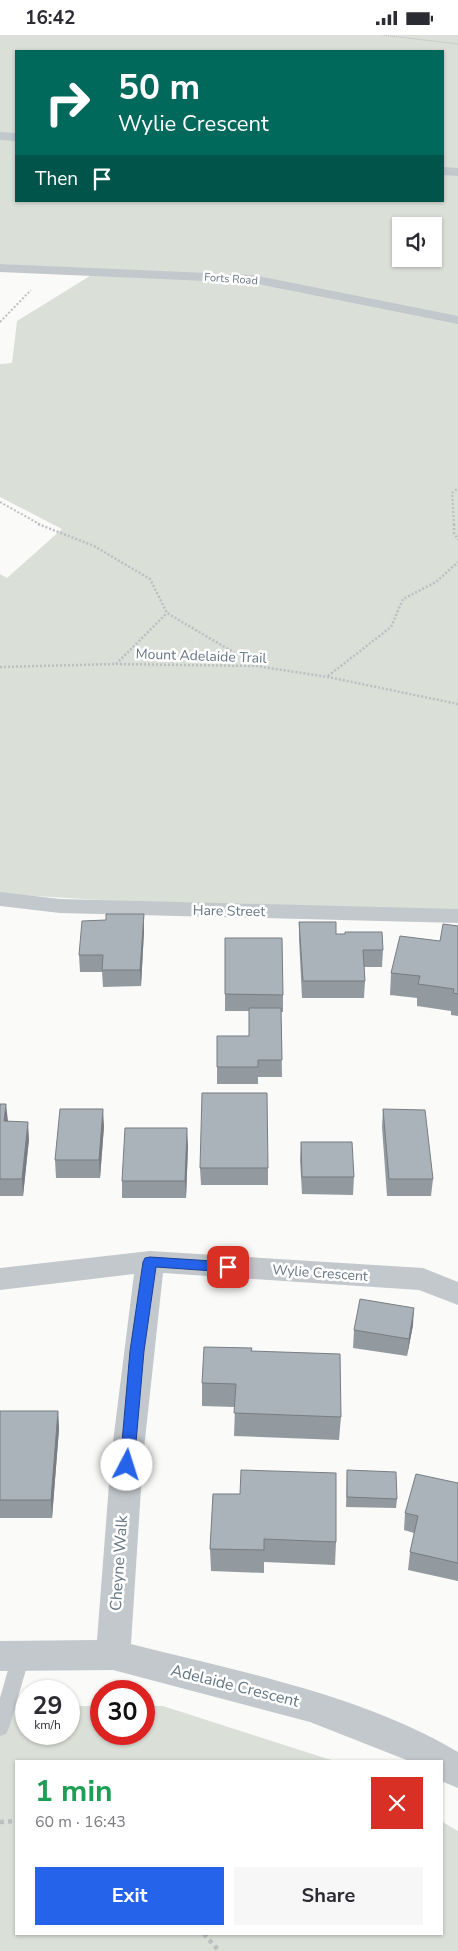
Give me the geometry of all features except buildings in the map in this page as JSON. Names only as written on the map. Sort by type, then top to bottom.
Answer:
[{"type":"street","points":[[0,136],[15,137]]},
{"type":"street","points":[[444,171],[458,172]]},
{"type":"street","name":"Forts Road","points":[[0,268],[253,279],[458,320]]},
{"type":"street","name":"Hare Street","points":[[0,899],[60,906],[458,917]]},
{"type":"street","name":"Wylie Crescent","points":[[0,1279],[150,1262],[423,1279],[458,1294]]},
{"type":"street","name":"Cheyne Walk","points":[[113,1655],[118,1561],[137,1351],[150,1262]]},
{"type":"street","name":"Adelaide Crescent","points":[[10,1656],[113,1655],[312,1706],[414,1745],[439,1760]]},
{"type":"street","name":"Adelaide Crescent","points":[[443,1762],[458,1771]]},
{"type":"lane","points":[[0,1729],[10,1656]]},
{"type":"path","points":[[382,35],[458,44]]},
{"type":"path","points":[[0,322],[53,270]]},
{"type":"path","points":[[458,488],[452,493],[454,533],[458,540]]},
{"type":"path","points":[[0,502],[35,523],[94,546],[150,579],[167,613],[256,665]]},
{"type":"path","points":[[328,677],[391,627],[402,599],[436,582],[458,562]]},
{"type":"path","points":[[116,663],[167,613]]},
{"type":"path","name":"Mount Adelaide Trail","points":[[0,667],[116,663],[256,665],[328,677],[458,704]]},
{"type":"path","points":[[0,1822],[15,1821]]},
{"type":"path","points":[[205,1935],[219,1951]]},
{"type":"shaded area","points":[[0,35],[458,35],[458,921],[0,894],[0,574],[7,578],[62,529],[0,497],[0,364],[12,363],[17,321],[98,271],[0,264]]},
{"type":"shaded area","points":[[0,1706],[15,1706],[15,1745],[80,1745],[80,1706],[90,1706],[90,1745],[155,1745],[155,1706],[163,1706],[331,1760],[15,1760],[15,1935],[443,1935],[443,1822],[458,1831],[458,1951],[0,1951]]},
{"type":"route","points":[[127,1465],[137,1351],[150,1262],[228,1267]]}]
